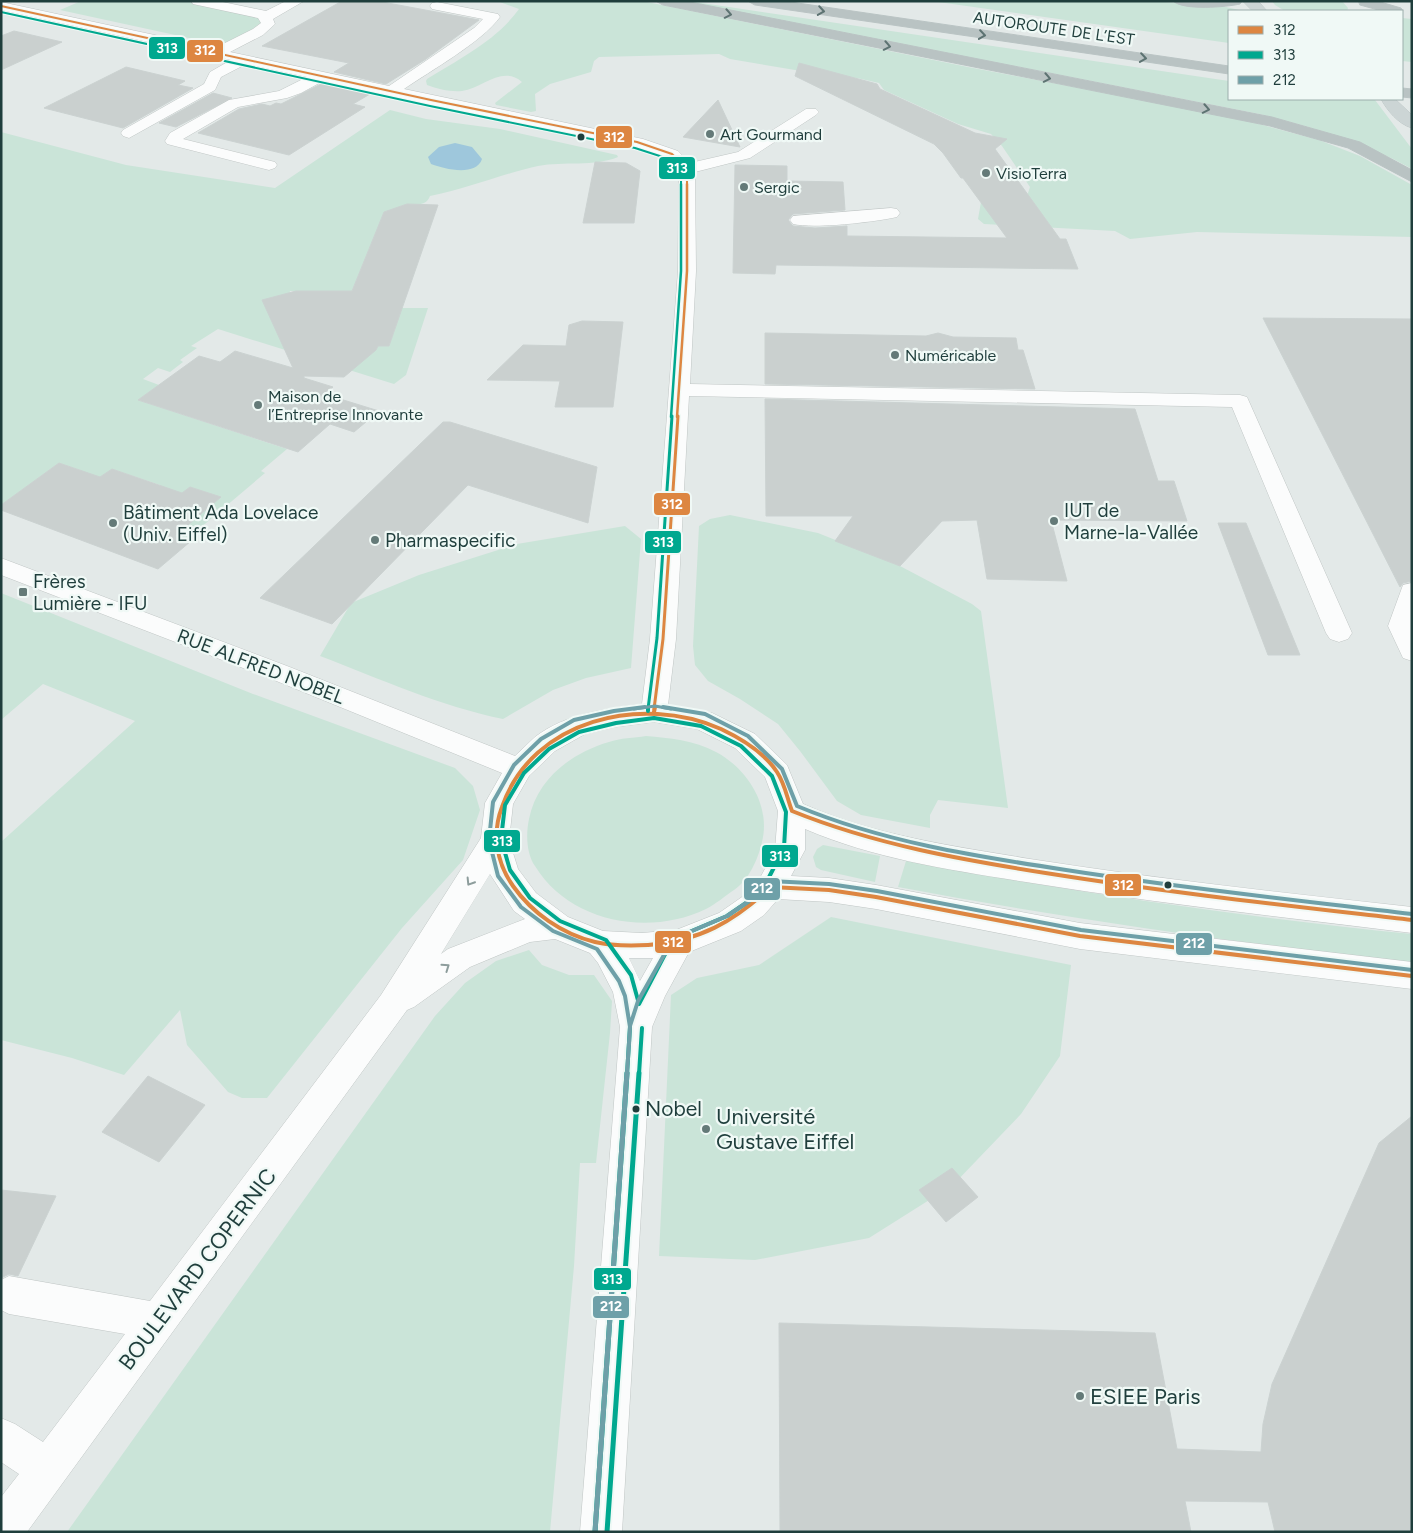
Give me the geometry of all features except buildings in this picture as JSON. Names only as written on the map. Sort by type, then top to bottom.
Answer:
[{"type":"highway","points":[[663,1],[1272,122],[1354,145],[1412,176]]},
{"type":"highway","name":"AUTOROUTE DE L’EST","points":[[755,1],[1228,70]]},
{"type":"highway","points":[[1180,1],[1222,4],[1235,1]]},
{"type":"highway","points":[[1366,5],[1391,10]]},
{"type":"main road","points":[[1250,1],[1259,10]]},
{"type":"main road","points":[[1392,104],[1412,123]]},
{"type":"main road","points":[[1392,104],[1396,117],[1412,136]]},
{"type":"street","points":[[198,1],[264,15],[266,18],[268,24],[258,32],[217,53]]},
{"type":"street","points":[[266,18],[297,1]]},
{"type":"street","points":[[43,15],[64,5]]},
{"type":"street","points":[[390,92],[480,30],[493,17],[437,6]]},
{"type":"street","points":[[4,8],[390,92],[637,142],[672,154],[687,169],[687,271],[662,639],[654,712]]},
{"type":"street","points":[[112,46],[134,35]]},
{"type":"street","points":[[129,133],[210,87],[215,75],[244,59]]},
{"type":"street","points":[[269,165],[173,141],[176,136],[234,103],[282,95],[296,90],[320,76]]},
{"type":"street","points":[[687,169],[744,155],[811,112]]},
{"type":"street","points":[[799,220],[826,220],[890,213]]},
{"type":"street","points":[[679,390],[1240,401],[1339,633]]},
{"type":"street","name":"RUE ALFRED NOBEL","points":[[1,566],[287,676],[519,769]]},
{"type":"street","points":[[1412,591],[1400,626],[1412,652]]},
{"type":"street","points":[[654,712],[703,720],[745,741],[777,772],[792,811],[790,850],[771,887],[753,906],[730,922],[678,943],[642,946],[601,944],[557,926],[525,902],[504,873],[495,840],[500,803],[519,769],[545,744],[577,726],[615,717],[654,712]]},
{"type":"street","points":[[792,811],[822,826],[853,836],[941,856],[1072,878],[1412,920]]},
{"type":"street","name":"BOULEVARD COPERNIC","points":[[2,1532],[392,1005],[495,840]]},
{"type":"street","points":[[771,887],[829,890],[876,897],[1080,936],[1412,976]]},
{"type":"street","name":"BOULEVARD COPERNIC","points":[[392,1005],[459,958],[523,932],[539,927],[557,926]]},
{"type":"street","points":[[636,1027],[651,991],[678,943]]},
{"type":"street","points":[[601,944],[625,978],[636,1027],[601,1532]]},
{"type":"street","points":[[9,1295],[158,1321]]},
{"type":"street","points":[[1,1438],[48,1469]]},
{"type":"green space","points":[[81,1],[189,1],[254,15],[264,22],[226,46],[60,10]]},
{"type":"green space","points":[[497,1],[642,1],[968,67],[1244,120],[1319,140],[1360,156],[1412,185],[1412,237],[1197,232],[1130,239],[1115,231],[984,224],[978,219],[981,202],[1027,196],[1030,187],[1002,146],[991,134],[958,124],[884,90],[879,83],[730,59],[719,54],[599,57],[594,61],[591,72],[550,84],[535,94],[536,111],[531,112],[496,105],[495,103],[522,82],[515,77],[507,76],[492,79],[462,91],[444,90],[427,85],[427,79],[489,39],[519,9]]},
{"type":"green space","points":[[931,1],[1151,1],[1222,6],[1239,10],[1228,10],[1228,43]]},
{"type":"green space","points":[[1272,1],[1342,1],[1348,8],[1347,10],[1283,10]]},
{"type":"green space","points":[[693,3],[1228,81],[1228,100],[1375,100],[1412,149],[1412,169],[1394,159],[1337,136],[1259,114]]},
{"type":"green space","points":[[1403,18],[1412,19],[1412,62],[1403,61]]},
{"type":"green space","points":[[390,110],[426,119],[500,129],[617,155],[618,157],[599,162],[538,166],[430,196],[422,204],[401,206],[399,211],[385,211],[352,291],[290,291],[289,295],[271,298],[345,352],[375,351],[378,346],[389,346],[402,308],[428,308],[406,375],[394,384],[218,329],[191,346],[197,348],[180,360],[183,362],[170,372],[158,368],[143,379],[159,385],[138,400],[287,449],[261,471],[265,473],[186,540],[175,536],[220,497],[190,487],[167,506],[160,485],[112,469],[91,484],[80,470],[59,463],[1,505],[1,132],[126,165],[275,188]]},
{"type":"green space","points":[[730,515],[818,533],[900,566],[972,604],[981,611],[1008,808],[938,800],[930,815],[930,828],[861,815],[837,801],[778,724],[708,681],[695,665],[693,646],[699,526],[710,519]]},
{"type":"green space","points":[[625,526],[641,539],[631,668],[586,678],[553,690],[503,719],[456,707],[320,656],[351,603],[419,575],[517,544]]},
{"type":"green space","points":[[1,593],[253,694],[455,768],[473,786],[480,810],[463,860],[402,928],[267,1098],[242,1098],[228,1092],[187,1045],[180,1010],[124,1075],[72,1058],[1,1040],[1,842],[135,721],[43,684],[1,720]]},
{"type":"green space","points":[[646,736],[690,742],[708,748],[728,759],[747,778],[754,790],[760,802],[764,828],[762,842],[755,862],[739,886],[706,909],[660,922],[635,922],[612,919],[589,912],[568,900],[550,885],[535,866],[528,849],[527,830],[533,805],[548,780],[558,770],[569,761],[595,747],[618,740]]},
{"type":"green space","points":[[823,845],[880,856],[875,882],[821,870],[816,867],[813,857],[817,849]]},
{"type":"green space","points":[[906,861],[1158,903],[1412,934],[1412,963],[1154,930],[898,887]]},
{"type":"green space","points":[[831,917],[1071,965],[1060,1056],[1021,1114],[953,1185],[869,1238],[755,1260],[659,1256],[671,995],[697,978],[759,965]]},
{"type":"green space","points":[[529,950],[542,965],[569,975],[594,975],[612,1001],[596,1163],[580,1163],[574,1266],[550,1532],[67,1532],[435,1016],[465,983],[496,961]]},
{"type":"water","points":[[455,143],[472,147],[482,159],[479,165],[467,170],[459,170],[431,164],[428,157],[439,147]]},
{"type":"transit line","name":"312","points":[[1,6],[431,100],[637,142],[672,154],[687,169],[687,271],[663,639],[654,712]]},
{"type":"transit line","name":"313","points":[[1,12],[430,106],[635,148],[669,159],[681,172],[681,271],[657,638],[648,711]]},
{"type":"transit line","name":"212","points":[[595,1532],[630,1027],[625,996],[619,981],[597,949],[553,931],[521,907],[498,876],[489,840],[493,802],[514,765],[541,739],[574,720],[614,711],[655,706],[705,714],[748,736],[782,769],[797,806],[854,828],[942,850],[1079,872],[1412,914]]},
{"type":"transit line","name":"312","points":[[1412,920],[1080,879],[910,849],[850,833],[792,811],[784,786],[777,772],[753,748],[715,727],[697,720],[670,714],[626,714],[602,719],[578,727],[556,738],[520,770],[507,791],[499,814],[496,835],[502,865],[511,883],[525,901],[544,918],[567,932],[603,944],[628,946],[664,943],[698,936],[728,922],[771,887],[829,890],[876,897],[1080,936],[1412,976]]},
{"type":"transit line","name":"313","points":[[654,718],[701,726],[741,746],[772,776],[786,812],[784,848],[766,883],[749,901],[727,916],[673,939],[639,1004],[631,975],[606,940],[560,921],[530,898],[510,870],[501,839],[505,805],[524,773],[549,749],[579,732],[616,723],[654,718]]},
{"type":"transit line","name":"212","points":[[629,1045],[630,1026],[638,1001],[673,939],[727,916],[749,901],[770,881],[829,884],[877,891],[1081,930],[1412,970]]},
{"type":"transit line","name":"313","points":[[595,1532],[630,1027]]},
{"type":"transit line","name":"313","points":[[607,1532],[642,1028]]},
{"type":"place","name":"Art Gourmand","points":[[710,134]]},
{"type":"place","name":"VisioTerra","points":[[986,173]]},
{"type":"place","name":"Sergic","points":[[744,187]]},
{"type":"place","name":"Numéricable","points":[[895,355]]},
{"type":"place","name":"Maison de l’Entreprise Innovante","points":[[258,405]]},
{"type":"place","name":"IUT de Marne-la-Vallée","points":[[1054,521]]},
{"type":"place","name":"Bâtiment Ada Lovelace (Univ. Eiffel)","points":[[113,523]]},
{"type":"place","name":"Pharmaspecific","points":[[375,540]]},
{"type":"place","name":"Frères Lumière - IFU","points":[[23,592]]},
{"type":"place","name":"Nobel","points":[[636,1109]]},
{"type":"place","name":"Université Gustave Eiffel","points":[[706,1129]]},
{"type":"place","name":"ESIEE Paris","points":[[1080,1396]]}]
